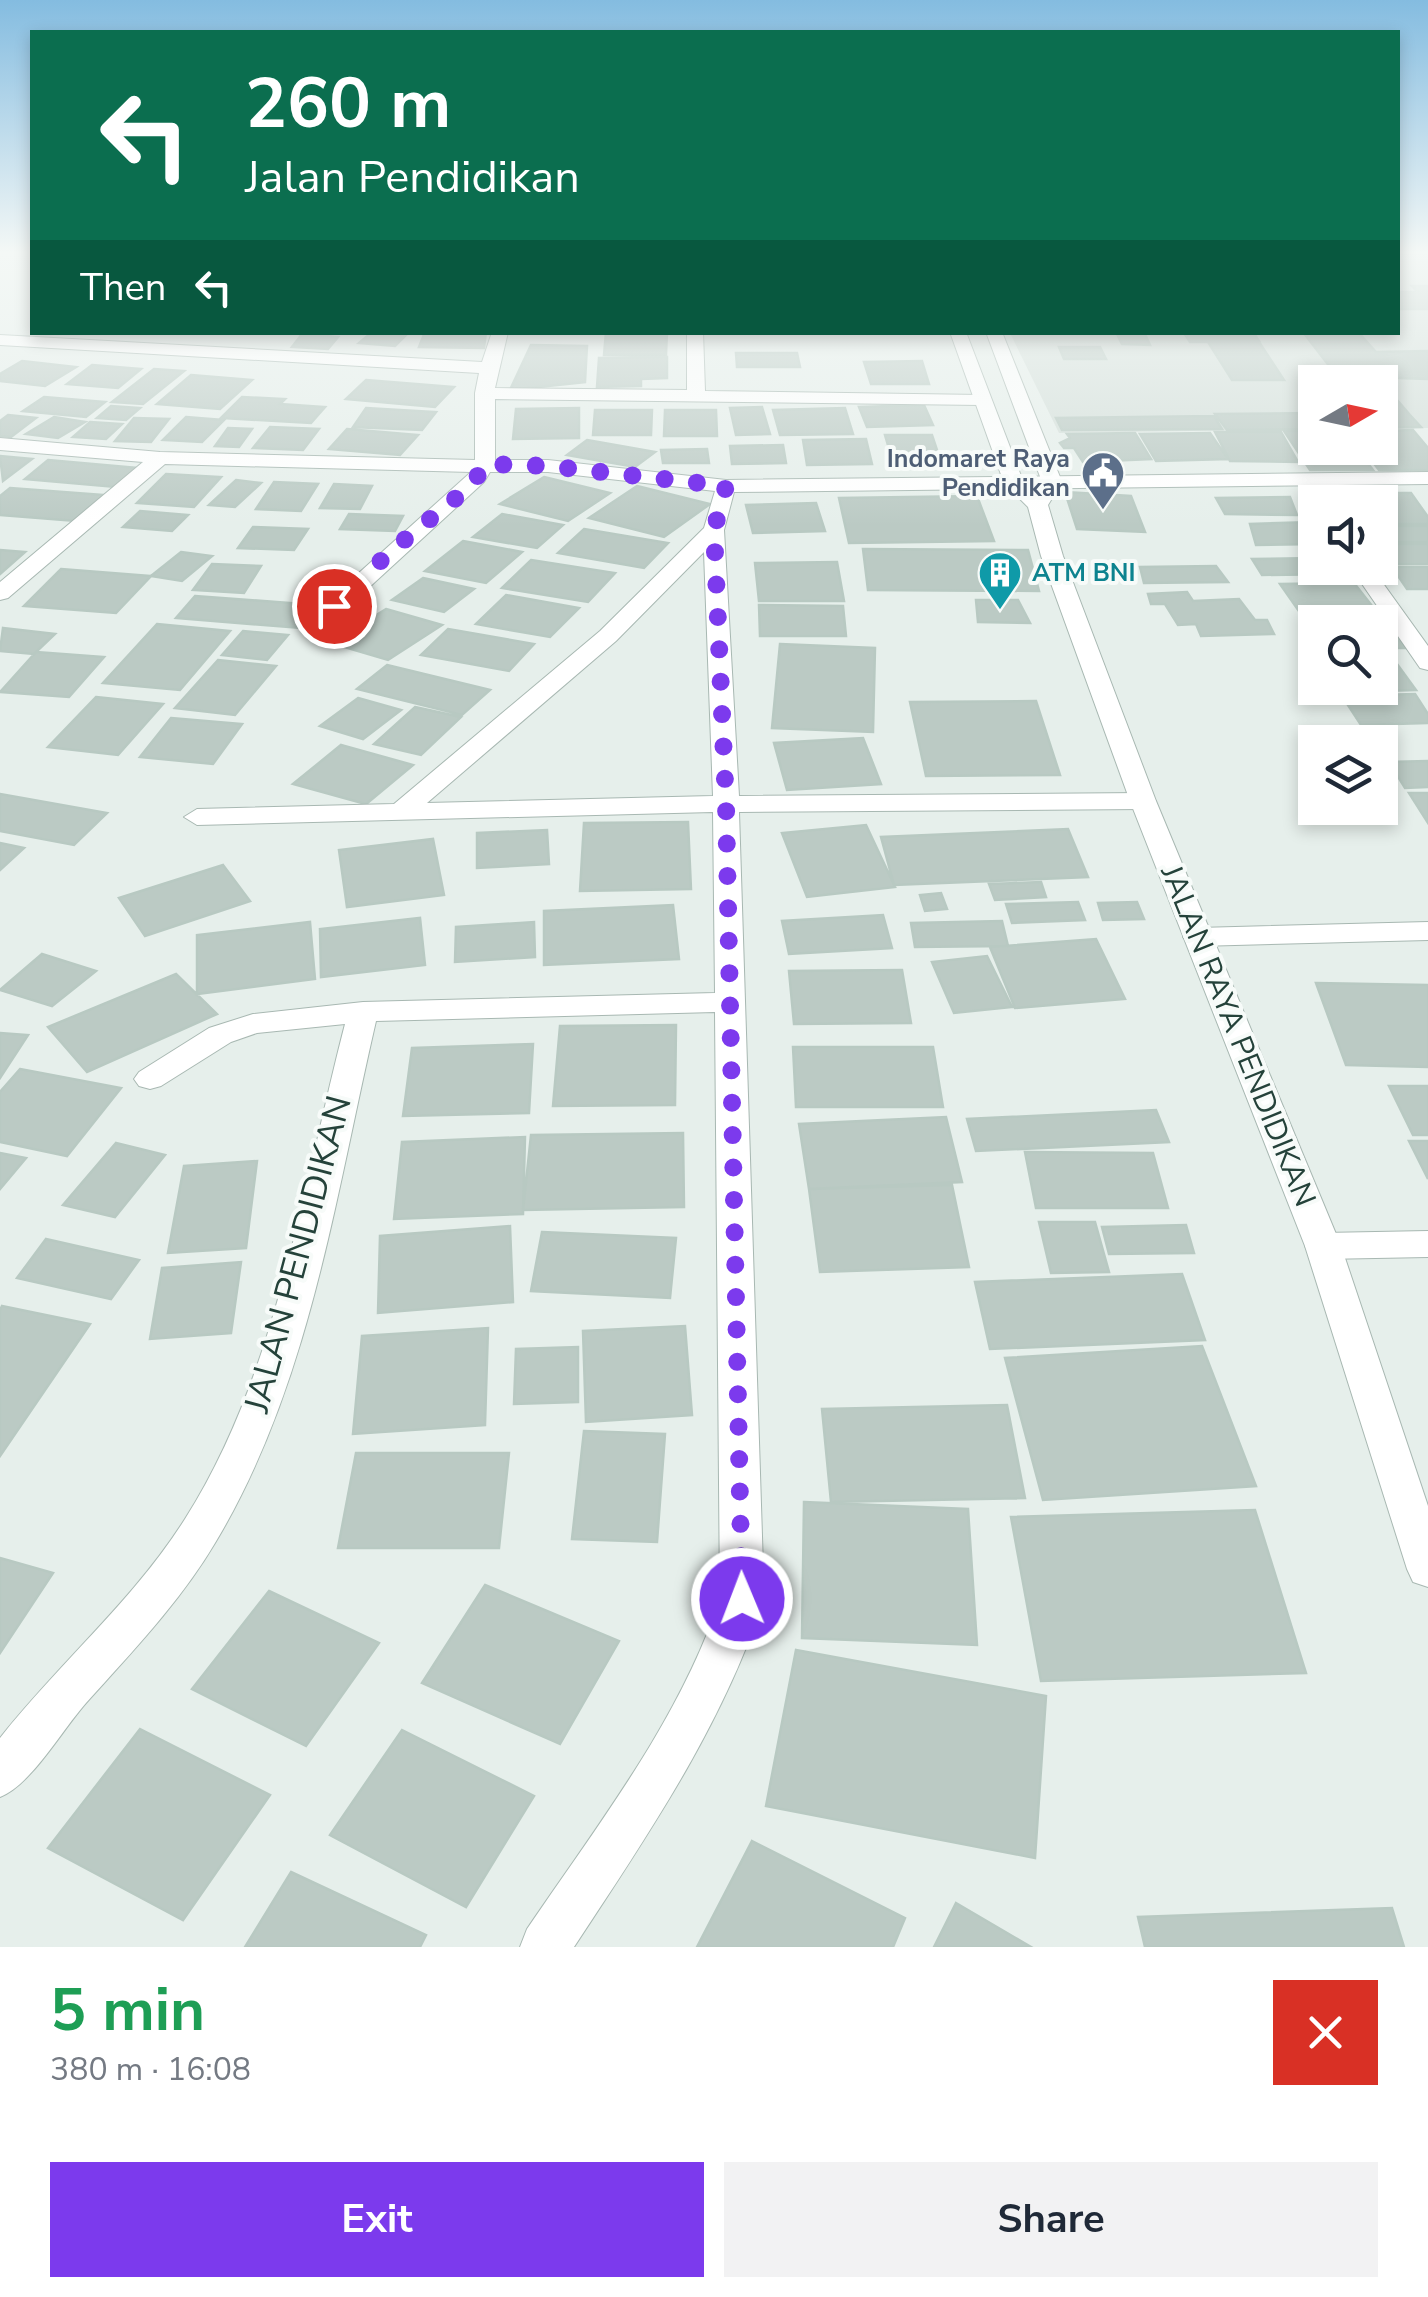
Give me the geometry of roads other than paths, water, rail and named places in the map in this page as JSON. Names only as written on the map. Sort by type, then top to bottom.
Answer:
[{"type":"street","points":[[67,344],[489,368]]},
{"type":"street","points":[[319,621],[392,550],[472,485],[485,464],[484,393],[496,344]]},
{"type":"street","points":[[694,344],[696,396]]},
{"type":"street","points":[[962,344],[1014,483],[1038,506],[1052,482]]},
{"type":"street","points":[[999,344],[1052,482]]},
{"type":"street","points":[[484,393],[981,400]]},
{"type":"street","points":[[1,444],[160,458],[360,466],[548,466],[726,486],[1428,478]]},
{"type":"street","points":[[0,593],[160,458]]},
{"type":"street","points":[[1298,479],[1302,485]]},
{"type":"street","points":[[545,1947],[666,1758],[732,1638],[742,1599],[726,804],[714,530],[726,486]]},
{"type":"street","name":"JALAN RAYA PENDIDIKAN","points":[[1038,506],[1052,556],[1143,802],[1323,1246],[1428,1569]]},
{"type":"street","points":[[401,812],[608,636],[714,530]]},
{"type":"street","points":[[1373,585],[1428,663]]},
{"type":"street","points":[[196,817],[726,804],[1143,802]]},
{"type":"street","points":[[1198,937],[1428,930]]},
{"type":"street","points":[[150,1079],[220,1035],[239,1028],[363,1012],[730,1002]]},
{"type":"street","name":"JALAN PENDIDIKAN","points":[[0,1775],[59,1702],[147,1605],[214,1507],[255,1419],[284,1329],[363,1012]]},
{"type":"street","points":[[1323,1246],[1428,1244]]},
{"type":"place","name":"Indomaret Raya Pendidikan","points":[[1103,511]]},
{"type":"place","name":"ATM BNI","points":[[1000,611]]}]
